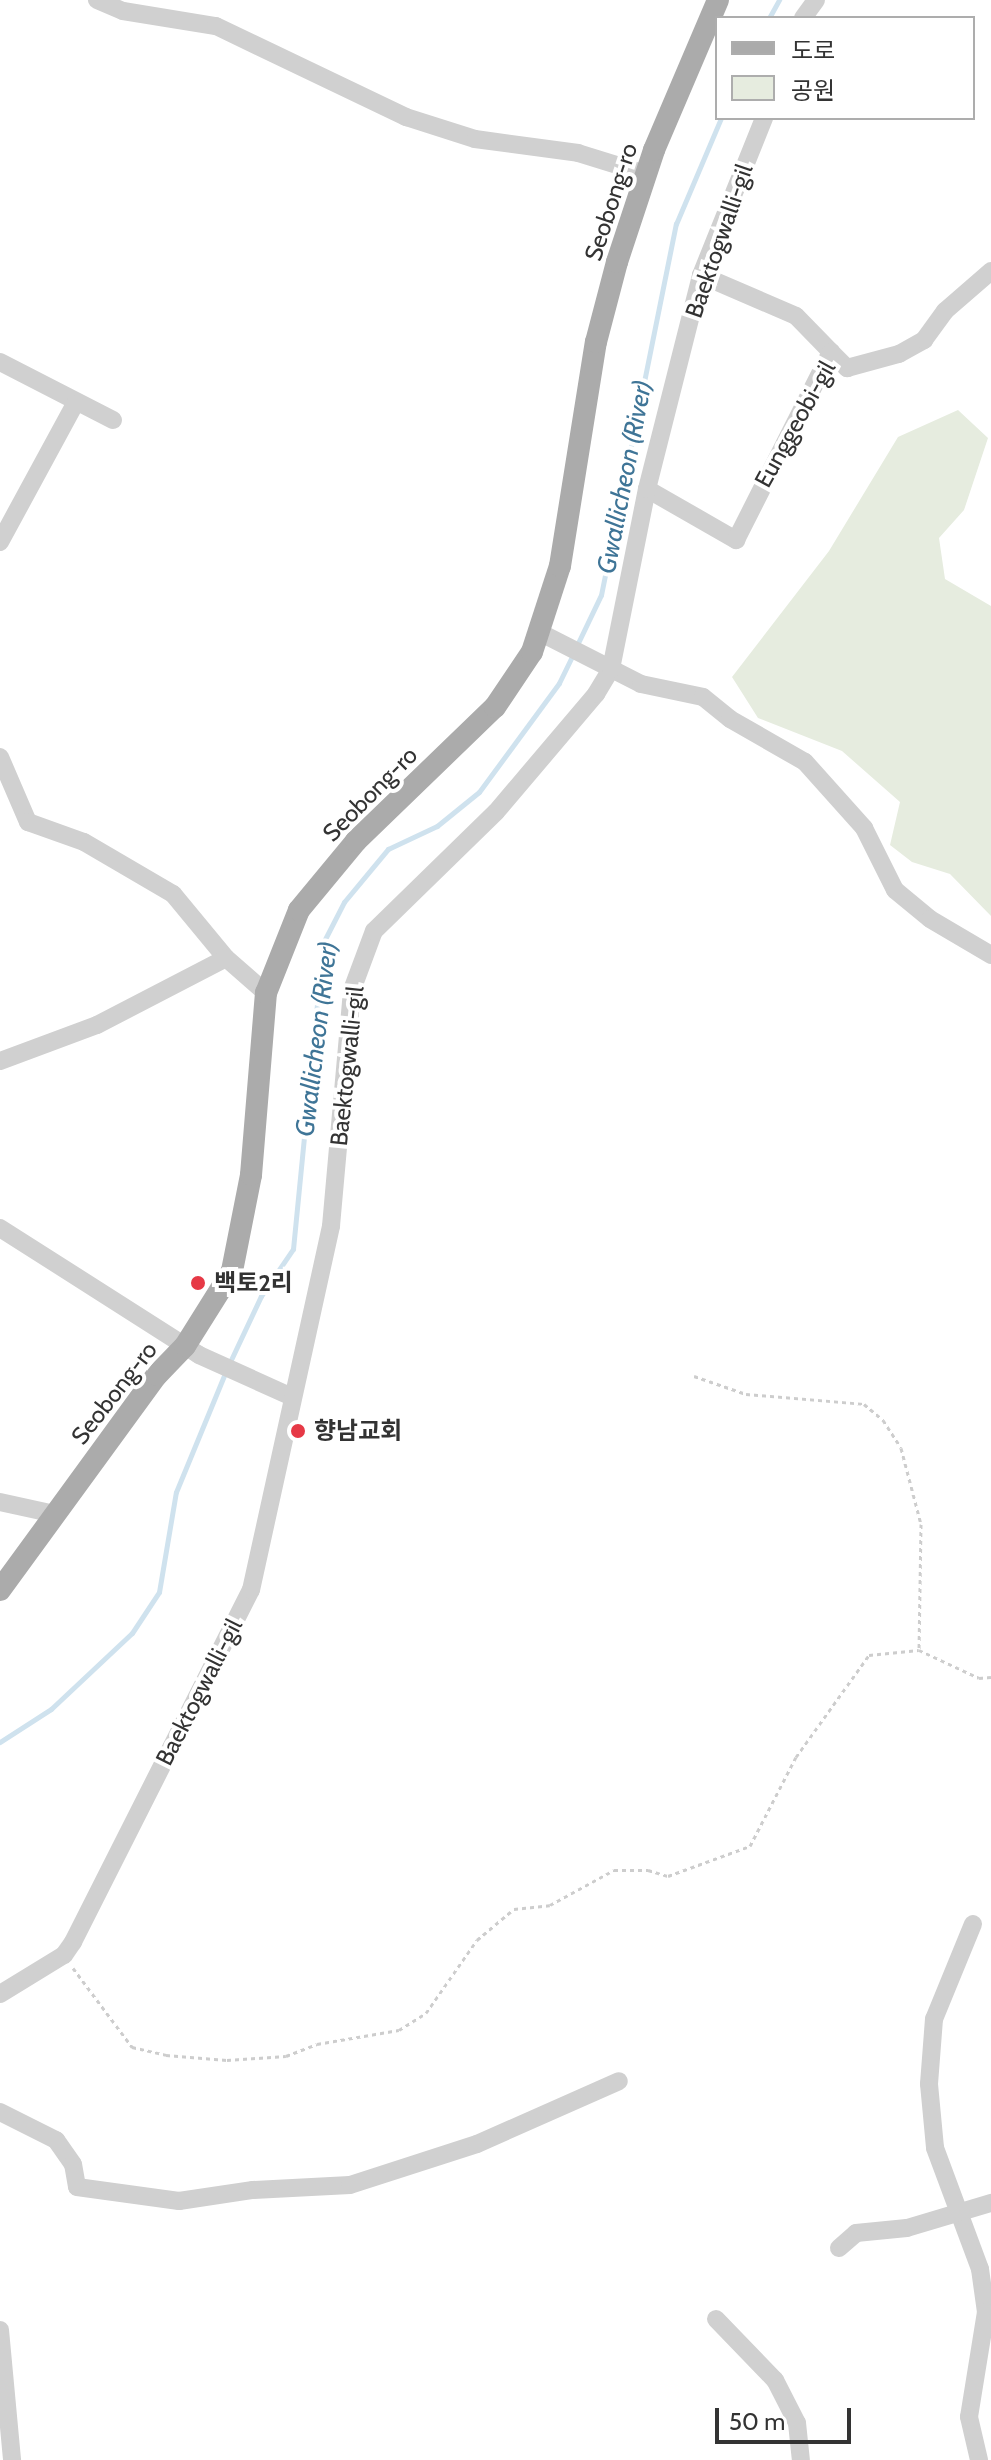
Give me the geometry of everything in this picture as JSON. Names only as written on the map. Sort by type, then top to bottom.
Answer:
[{"type":"main road","name":"Seobong-ro","points":[[0,1590],[157,1375],[192,1351],[232,1271],[244,1226],[266,993],[299,910],[356,841],[495,707],[539,632],[560,566],[596,342],[646,174],[718,0]]},
{"type":"street","points":[[97,0],[123,11],[216,26],[406,117],[475,139],[578,153],[646,174]]},
{"type":"street","name":"Baektogwalli-gil","points":[[64,1955],[251,1590],[290,1396],[331,1226],[352,990],[374,931],[496,812],[596,694],[701,275],[763,120]]},
{"type":"street","name":"Eunggeobi-gil","points":[[647,489],[736,540],[831,352],[847,368],[899,354],[924,340],[954,302],[991,271]]},
{"type":"street","points":[[701,275],[796,316],[831,352]]},
{"type":"street","points":[[0,362],[75,404],[113,420]]},
{"type":"street","points":[[0,542],[75,404]]},
{"type":"street","points":[[539,632],[641,684],[703,697],[730,719],[805,762],[834,788],[864,828],[895,890],[930,919],[991,955]]},
{"type":"street","points":[[0,757],[28,822],[84,842],[173,894],[226,958],[266,993]]},
{"type":"street","points":[[0,1061],[97,1025],[226,958]]},
{"type":"street","points":[[0,1228],[192,1351],[241,1377],[290,1396]]},
{"type":"street","points":[[0,1502],[55,1514]]},
{"type":"street","points":[[973,1924],[934,2019],[929,2084],[935,2148],[980,2269],[986,2312],[969,2417],[979,2460]]},
{"type":"street","points":[[0,1994],[64,1955]]},
{"type":"street","points":[[0,2112],[56,2140],[73,2164],[77,2187],[179,2201],[253,2190],[350,2185],[477,2144],[619,2081]]},
{"type":"street","points":[[839,2248],[856,2233],[958,2216],[991,2203]]},
{"type":"street","points":[[716,2319],[775,2380],[797,2423],[801,2460]]},
{"type":"street","points":[[0,2330],[12,2460]]},
{"type":"path","points":[[694,1376],[746,1394],[864,1404],[883,1420],[901,1448],[921,1524],[919,1650]]},
{"type":"path","points":[[64,1955],[132,2047],[166,2055],[227,2060],[286,2056],[317,2044],[399,2030],[426,2013],[477,1940],[514,1909],[550,1905],[614,1870],[648,1870],[668,1876],[750,1846],[796,1757],[857,1666],[869,1655],[919,1650],[979,1678],[991,1677]]},
{"type":"green space","points":[[958,410],[988,438],[964,510],[939,538],[945,579],[991,606],[991,916],[950,874],[912,862],[890,845],[900,802],[842,751],[758,718],[732,677],[829,551],[898,437]]},
{"type":"waterway","name":"Gwallicheon (River)","points":[[770,16],[779,0]]},
{"type":"waterway","name":"Gwallicheon (River)","points":[[577,645],[601,595],[676,224],[720,120]]},
{"type":"waterway","name":"Gwallicheon (River)","points":[[229,1364],[261,1296],[293,1249],[323,943],[344,902],[388,849],[437,826],[479,792],[559,683],[573,654]]},
{"type":"waterway","name":"Gwallicheon (River)","points":[[0,1742],[51,1709],[132,1633],[159,1592],[176,1492],[225,1373]]},
{"type":"place","name":"백토2리","points":[[198,1283]]},
{"type":"place","name":"향남교회","points":[[298,1431]]}]
